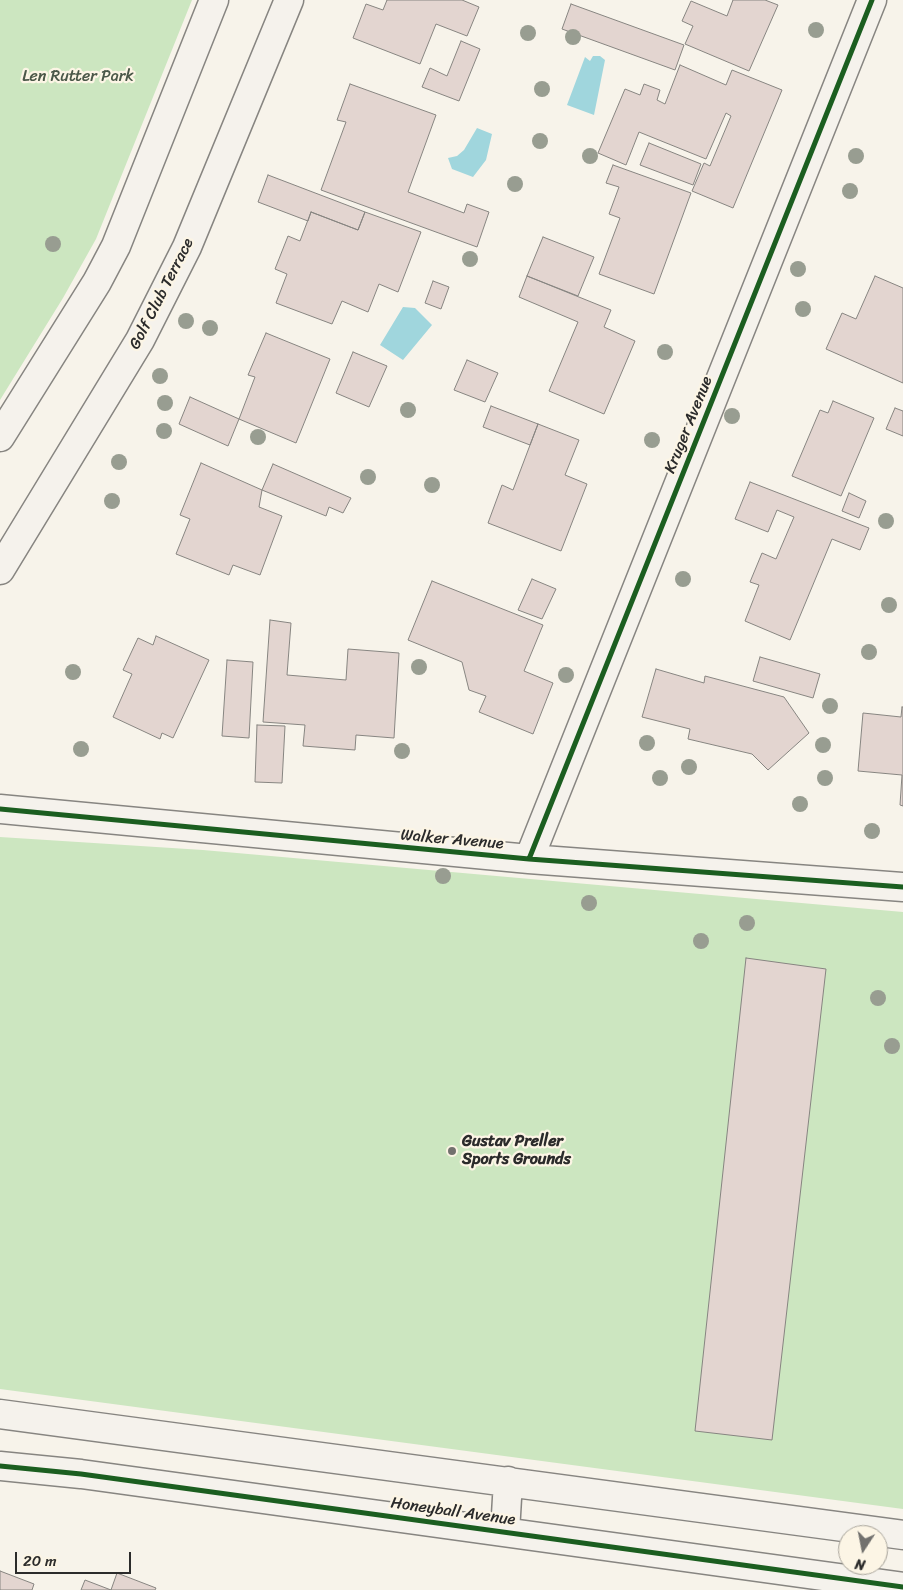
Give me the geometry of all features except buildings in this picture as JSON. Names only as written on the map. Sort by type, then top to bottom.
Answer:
[{"type":"street","points":[[0,437],[97,282],[116,246],[214,0]]},
{"type":"street","name":"Golf Club Terrace","points":[[0,570],[140,340],[187,247],[289,0]]},
{"type":"street","name":"Kruger Avenue","points":[[529,860],[872,0]]},
{"type":"street","name":"Walker Avenue","points":[[0,809],[529,860],[903,887]]},
{"type":"street","points":[[0,1414],[903,1534]]},
{"type":"street","name":"Honeyball Avenue","points":[[0,1466],[81,1474],[903,1587]]},
{"type":"street","points":[[506,1532],[508,1481]]},
{"type":"green space","name":"Len Rutter Park","points":[[0,0],[192,0],[96,239],[63,298],[0,400]]},
{"type":"green space","name":"Gustav Preller Sports Grounds","points":[[0,837],[203,850],[903,912],[903,1509],[0,1389]]},
{"type":"water","points":[[593,56],[600,56],[605,60],[594,115],[567,105],[585,57],[590,61]]},
{"type":"water","points":[[477,128],[492,134],[486,160],[473,177],[452,169],[448,158],[457,156],[464,150]]},
{"type":"water","points":[[403,307],[415,308],[432,325],[403,360],[380,345]]},
{"type":"cycle path","points":[[529,859],[872,0]]},
{"type":"cycle path","points":[[0,809],[529,859],[903,887]]},
{"type":"cycle path","points":[[0,1466],[81,1474],[903,1587]]},
{"type":"place","name":"Gustav Preller Sports Grounds","points":[[452,1151]]}]
